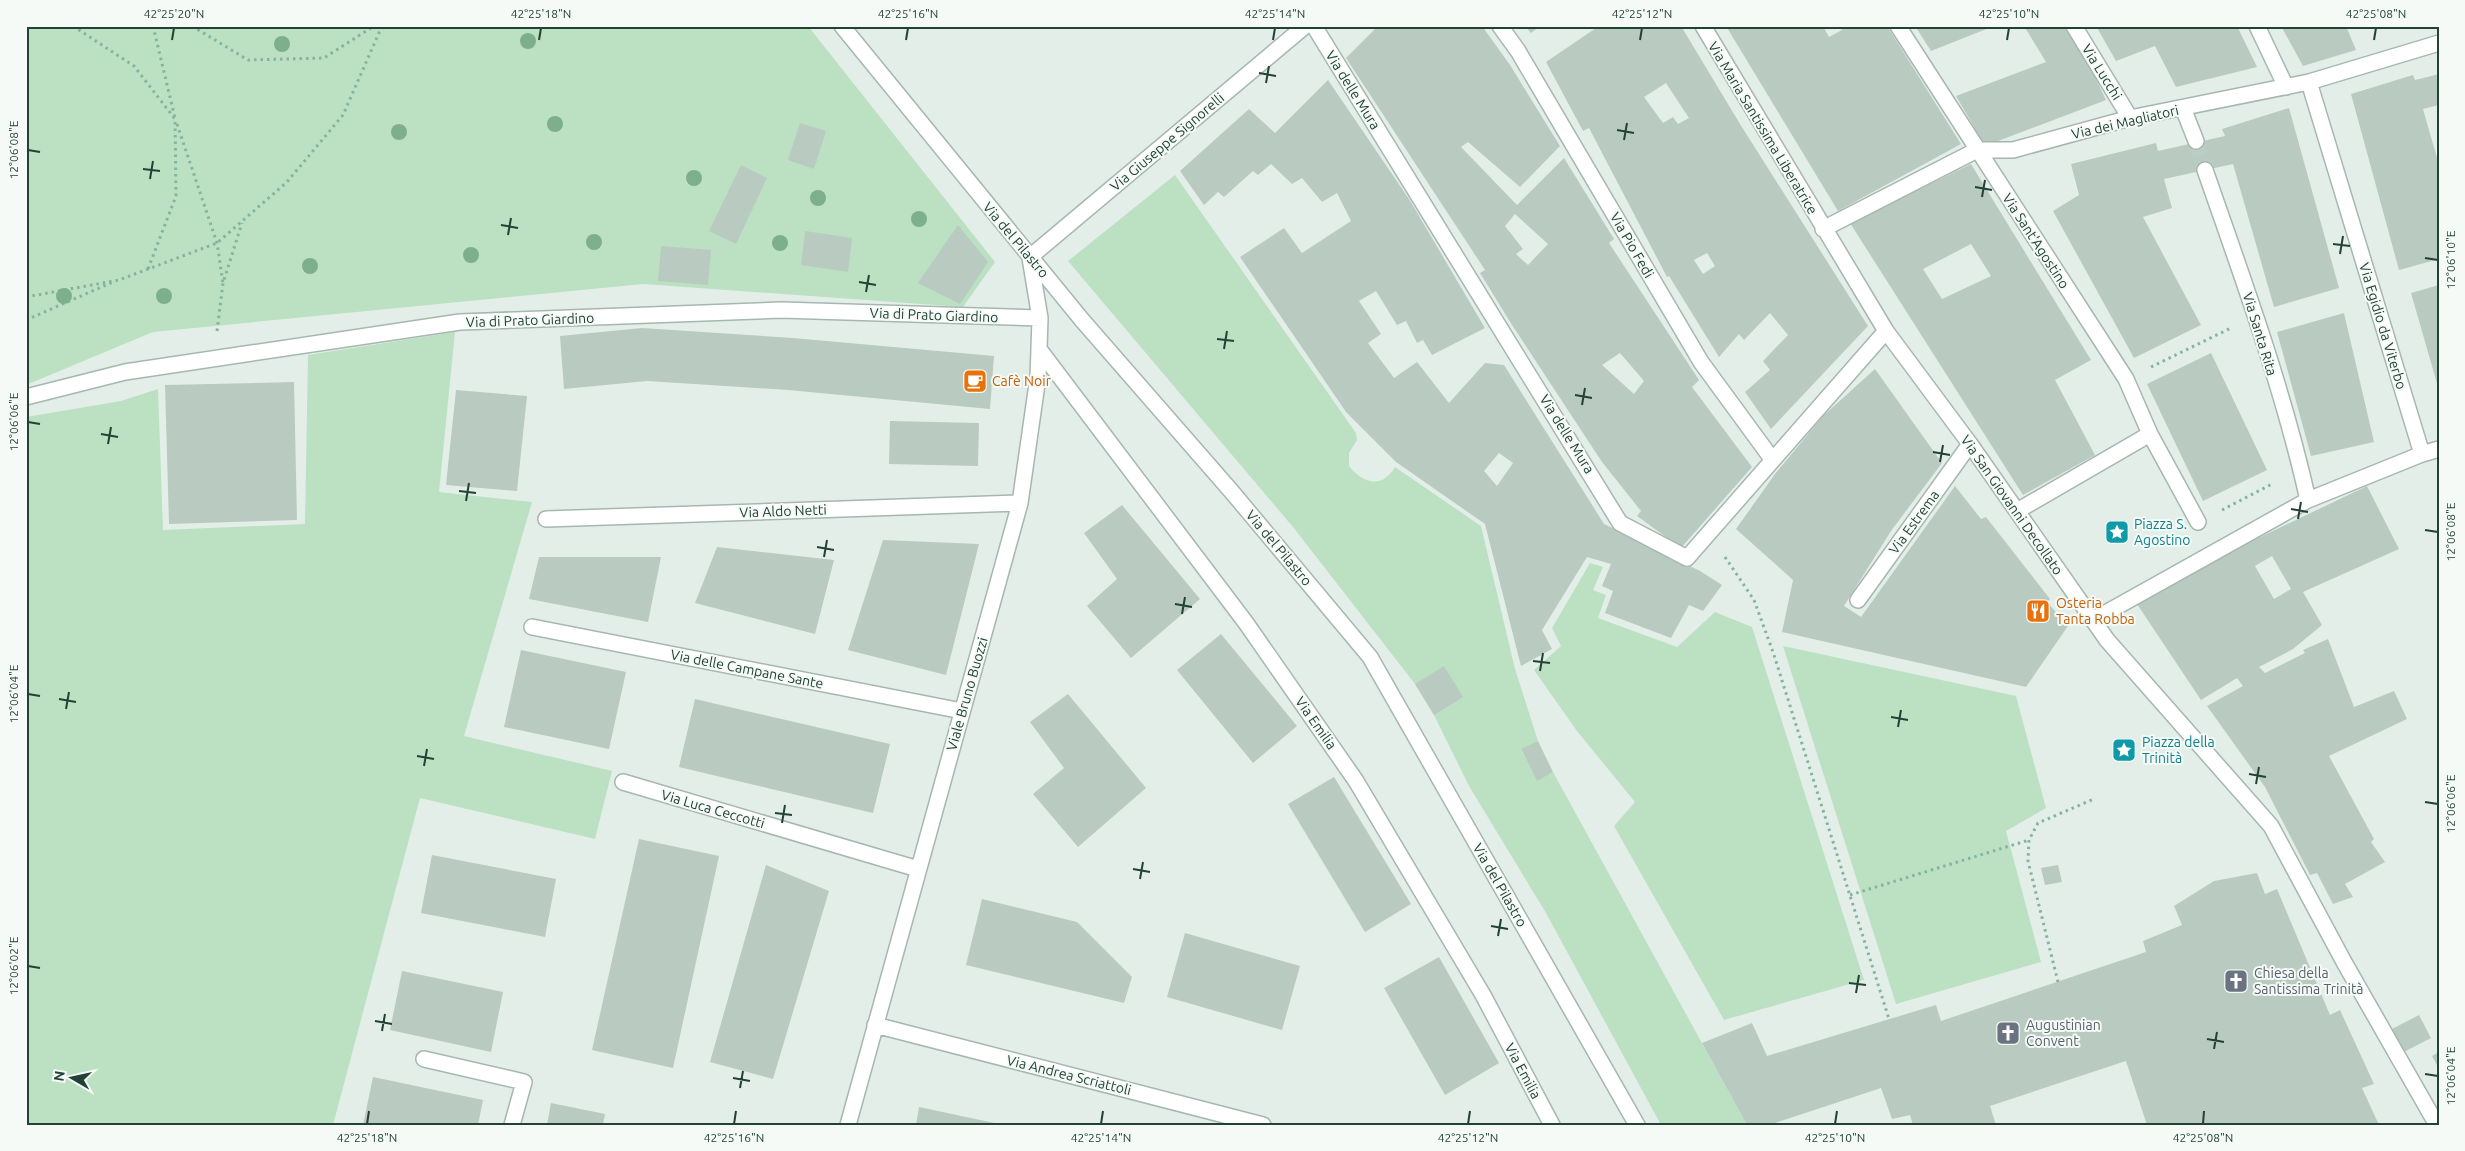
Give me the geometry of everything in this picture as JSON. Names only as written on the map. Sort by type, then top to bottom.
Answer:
[{"type":"street","name":"Via del Pilastro","points":[[842,26],[1030,257],[1370,657],[1637,1125]]},
{"type":"street","name":"Via Giuseppe Signorelli","points":[[1030,257],[1305,26]]},
{"type":"street","name":"Via delle Mura","points":[[1314,26],[1620,522],[1687,558],[1886,331]]},
{"type":"street","name":"Via Pio Fedi","points":[[1500,26],[1518,51],[1701,362],[1772,460]]},
{"type":"street","name":"Via Maria Santissima Liberatrice","points":[[1703,26],[1824,229]]},
{"type":"street","name":"Via Sant'Agostino","points":[[1898,26],[2126,379],[2150,434],[2198,522]]},
{"type":"street","name":"Via Lucchi","points":[[2074,26],[2130,118]]},
{"type":"street","points":[[2257,26],[2286,87]]},
{"type":"street","name":"Via dei Magliatori","points":[[1824,229],[1977,150],[2013,150],[2130,118],[2309,82],[2439,43]]},
{"type":"street","name":"Via Egidio da Viterbo","points":[[2309,82],[2422,454]]},
{"type":"street","points":[[2183,108],[2196,141]]},
{"type":"street","name":"Via Santa Rita","points":[[2205,170],[2256,316],[2308,500]]},
{"type":"street","name":"Via San Giovanni Decollato","points":[[1824,229],[1886,331],[1970,444],[2107,640],[2271,826],[2344,962],[2437,1125]]},
{"type":"street","name":"Viale Bruno Buozzi","points":[[848,1125],[1020,502],[1038,377],[1040,318],[1030,257]]},
{"type":"street","name":"Via di Prato Giardino","points":[[26,397],[125,372],[460,322],[781,310],[1040,318]]},
{"type":"street","name":"Via Emilia","points":[[1039,349],[1246,622],[1356,781],[1483,995],[1552,1125]]},
{"type":"street","points":[[2017,512],[2150,434]]},
{"type":"street","name":"Via Estrema","points":[[1858,600],[1970,444]]},
{"type":"street","points":[[2093,620],[2308,500],[2422,454],[2439,450]]},
{"type":"street","name":"Via Aldo Netti","points":[[546,519],[1020,502]]},
{"type":"street","name":"Via delle Campane Sante","points":[[532,627],[962,710]]},
{"type":"street","name":"Via Luca Ceccotti","points":[[623,782],[918,869]]},
{"type":"street","name":"Via Andrea Scriattoli","points":[[875,1025],[1263,1125]]},
{"type":"street","points":[[424,1059],[524,1082],[512,1125]]},
{"type":"path","points":[[73,26],[134,66],[175,120],[176,196],[148,269]]},
{"type":"path","points":[[153,26],[175,120],[217,243],[223,283]]},
{"type":"path","points":[[192,26],[248,60],[324,58],[374,26]]},
{"type":"path","points":[[26,320],[119,280],[217,243],[287,182],[343,115],[382,26]]},
{"type":"path","points":[[214,359],[223,283],[242,221]]},
{"type":"path","points":[[26,297],[119,280]]},
{"type":"path","points":[[2126,379],[2256,316]]},
{"type":"path","points":[[2198,522],[2301,470]]},
{"type":"path","points":[[1707,536],[1719,548],[1754,600],[1773,652],[1889,1019]]},
{"type":"path","points":[[2058,982],[2028,861],[2029,840],[2038,823],[2094,799]]},
{"type":"path","points":[[1850,895],[2029,840]]},
{"type":"green space","points":[[26,26],[808,26],[995,262],[963,307],[643,284],[153,332],[26,385]]},
{"type":"green space","points":[[1175,175],[1356,433],[1357,440],[1349,453],[1349,466],[1361,477],[1373,482],[1384,479],[1395,467],[1481,526],[1515,669],[1538,741],[1521,750],[1537,780],[1553,772],[1747,1125],[1661,1125],[1546,913],[1469,786],[1434,715],[1415,684],[1293,527],[1068,261]]},
{"type":"green space","points":[[455,332],[439,492],[532,502],[464,736],[612,771],[595,839],[420,798],[333,1125],[26,1125],[26,417],[121,401],[158,389],[163,530],[305,524],[308,355]]},
{"type":"green space","points":[[1590,563],[1603,567],[1593,590],[1606,595],[1598,618],[1677,647],[1715,612],[1752,627],[1864,980],[1724,1020],[1614,826],[1635,802],[1577,731],[1534,670],[1561,646],[1552,628]]},
{"type":"green space","points":[[1783,646],[2016,696],[2046,808],[2006,831],[2041,962],[1896,1004]]},
{"type":"building","points":[[1378,26],[1482,26],[1510,65],[1560,146],[1520,187],[1468,142],[1461,147],[1517,205],[1564,158],[1614,239],[1609,243],[1699,380],[1692,387],[1752,467],[1681,548],[1637,516],[1641,511],[1602,462],[1512,325],[1480,273],[1485,270],[1346,58]],"holes":[[[1515,214],[1548,244],[1528,265],[1516,254],[1523,249],[1505,226]],[[1620,353],[1644,381],[1634,394],[1602,365]]]},
{"type":"building","points":[[1525,26],[1540,26],[1531,33]]},
{"type":"building","points":[[1599,26],[1681,26],[1740,124],[1868,326],[1771,429],[1745,392],[1770,370],[1763,361],[1788,335],[1770,313],[1744,340],[1739,334],[1719,357],[1669,276],[1667,277],[1589,128],[1583,131],[1546,62]],"holes":[[[1666,83],[1689,118],[1678,124],[1673,117],[1663,123],[1644,97]],[[1707,253],[1715,266],[1703,274],[1694,260]]]},
{"type":"building","points":[[1726,26],[1823,26],[1829,37],[1842,30],[1840,26],[1887,26],[1961,144],[1838,211]]},
{"type":"building","points":[[1915,26],[1994,26],[1931,51]]},
{"type":"building","points":[[2024,26],[2066,26],[2083,52],[2106,100],[1985,146],[1956,96],[2046,62]]},
{"type":"building","points":[[2096,26],[2237,26],[2257,67],[2176,87],[2155,46],[2116,61]]},
{"type":"building","points":[[2281,26],[2346,26],[2356,50],[2303,66]]},
{"type":"building","points":[[2439,74],[2439,105],[2423,109],[2439,165],[2439,259],[2399,270],[2351,94],[2413,75],[2415,80]]},
{"type":"building","points":[[1328,80],[1409,199],[1485,328],[1432,355],[1423,340],[1417,343],[1406,321],[1397,325],[1376,291],[1359,301],[1381,334],[1368,343],[1394,378],[1417,362],[1449,403],[1485,363],[1504,365],[1604,524],[1700,571],[1722,585],[1703,611],[1689,605],[1671,638],[1605,613],[1613,591],[1602,586],[1611,564],[1587,557],[1542,630],[1552,649],[1521,666],[1485,524],[1396,462],[1346,412],[1240,257],[1284,228],[1302,253],[1351,221],[1337,193],[1322,202],[1302,178],[1292,184],[1271,164],[1258,175],[1253,171],[1224,197],[1218,192],[1204,205],[1180,171],[1249,109],[1275,133]],"holes":[[[1499,453],[1513,463],[1497,486],[1484,471]]]},
{"type":"building","points":[[2289,108],[2339,288],[2274,307],[2233,164],[2164,179],[2172,208],[2143,217],[2201,325],[2134,358],[2053,211],[2079,195],[2071,164],[2156,143],[2158,151],[2225,136],[2222,129]]},
{"type":"building","points":[[800,123],[826,131],[814,169],[788,160]]},
{"type":"building","points":[[1971,164],[2091,360],[2055,380],[2095,455],[2023,495],[1850,223]],"holes":[[[1971,244],[1991,276],[1942,299],[1923,269]]]},
{"type":"building","points":[[741,165],[767,178],[736,244],[709,231]]},
{"type":"building","points":[[958,225],[988,262],[960,304],[918,283]]},
{"type":"building","points":[[805,231],[852,238],[848,272],[801,265]]},
{"type":"building","points":[[661,246],[711,250],[708,285],[658,281]]},
{"type":"building","points":[[2439,285],[2439,387],[2438,387],[2411,293]]},
{"type":"building","points":[[2344,313],[2374,442],[2311,456],[2277,332]]},
{"type":"building","points":[[642,328],[793,338],[994,356],[990,409],[788,390],[647,381],[564,389],[560,336]]},
{"type":"building","points":[[2211,353],[2267,470],[2203,501],[2147,384]]},
{"type":"building","points":[[1875,369],[1942,463],[1891,531],[1844,606],[1861,617],[1955,486],[1981,519],[1986,517],[2050,599],[2047,602],[2068,626],[2026,687],[1782,632],[1793,580],[1736,529],[1775,474],[1823,416]]},
{"type":"building","points":[[294,382],[297,520],[169,524],[165,385]]},
{"type":"building","points":[[456,390],[527,396],[517,491],[446,485]]},
{"type":"building","points":[[890,421],[979,423],[978,466],[889,464]]},
{"type":"building","points":[[2367,486],[2399,549],[2303,592],[2322,625],[2293,649],[2259,667],[2265,673],[2305,653],[2303,650],[2328,639],[2354,707],[2394,691],[2407,719],[2329,756],[2374,839],[2371,842],[2385,862],[2345,884],[2353,897],[2333,904],[2317,873],[2310,875],[2265,787],[2207,706],[2243,686],[2237,678],[2201,700],[2133,598]],"holes":[[[2272,556],[2291,589],[2274,599],[2255,566]]]},
{"type":"building","points":[[1122,505],[1200,599],[1131,658],[1087,606],[1117,579],[1084,533]]},
{"type":"building","points":[[883,540],[979,544],[946,675],[848,650]]},
{"type":"building","points":[[717,547],[834,560],[815,634],[695,603]]},
{"type":"building","points":[[539,557],[661,557],[648,622],[529,599]]},
{"type":"building","points":[[1221,634],[1297,726],[1253,763],[1177,670]]},
{"type":"building","points":[[521,650],[626,672],[609,749],[504,727]]},
{"type":"building","points":[[1444,666],[1463,697],[1434,715],[1415,684]]},
{"type":"building","points":[[1068,694],[1146,788],[1078,847],[1033,794],[1064,768],[1030,722]]},
{"type":"building","points":[[695,699],[890,744],[873,813],[679,767]]},
{"type":"building","points":[[1538,741],[1553,772],[1537,781],[1521,749]]},
{"type":"building","points":[[1334,777],[1411,904],[1365,932],[1288,804]]},
{"type":"building","points":[[639,839],[719,856],[673,1068],[592,1050]]},
{"type":"building","points":[[432,855],[556,879],[545,937],[421,913]]},
{"type":"building","points":[[766,865],[829,891],[773,1079],[710,1062]]},
{"type":"building","points":[[2058,865],[2062,882],[2045,885],[2041,868]]},
{"type":"building","points":[[2257,873],[2265,894],[2277,889],[2330,1015],[2340,1010],[2374,1084],[2362,1088],[2379,1125],[2147,1125],[2126,1061],[1990,1106],[1996,1125],[1913,1125],[1910,1115],[1892,1119],[1881,1088],[1769,1125],[1747,1125],[1702,1043],[1752,1023],[1767,1056],[1936,1005],[1941,1021],[2146,952],[2143,941],[2182,925],[2174,906],[2214,881]]},
{"type":"building","points":[[982,899],[1077,922],[1132,977],[1124,1003],[966,965]]},
{"type":"building","points":[[1185,933],[1300,966],[1282,1030],[1167,997]]},
{"type":"building","points":[[1439,957],[1499,1063],[1445,1095],[1384,988]]},
{"type":"building","points":[[402,971],[503,992],[491,1052],[390,1030]]},
{"type":"building","points":[[2419,1015],[2431,1038],[2402,1053],[2390,1030]]},
{"type":"building","points":[[2439,1052],[2439,1069],[2432,1056]]},
{"type":"building","points":[[373,1077],[483,1100],[478,1125],[363,1125]]},
{"type":"building","points":[[551,1103],[605,1114],[603,1125],[547,1125]]},
{"type":"building","points":[[919,1107],[999,1124],[916,1125]]},
{"type":"tunnel","points":[[2196,141],[2205,170]]},
{"type":"place","name":"Cafè Noir","points":[[975,381]]},
{"type":"place","name":"Piazza S. Agostino","points":[[2117,532]]},
{"type":"place","name":"Osteria Tanta Robba","points":[[2038,611]]},
{"type":"place","name":"Piazza della Trinità","points":[[2124,750]]},
{"type":"place","name":"Chiesa della Santissima Trinità","points":[[2236,981]]},
{"type":"place","name":"Augustinian Convent","points":[[2008,1033]]}]
